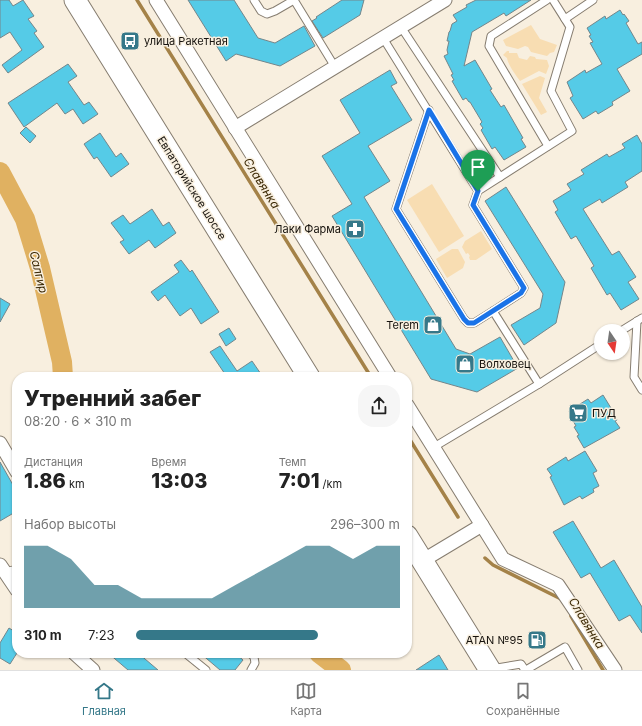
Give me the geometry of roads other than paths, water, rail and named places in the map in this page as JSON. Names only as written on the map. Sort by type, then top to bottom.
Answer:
[{"type":"main road","name":"Евпаторийское шоссе","points":[[76,0],[306,372]]},
{"type":"main road","points":[[412,544],[490,670]]},
{"type":"street","points":[[156,0],[387,372]]},
{"type":"street","points":[[235,128],[445,0]]},
{"type":"street","points":[[412,413],[503,558],[558,585],[615,670]]},
{"type":"street","points":[[2,449],[12,464]]},
{"type":"street","points":[[422,560],[482,525]]},
{"type":"street","points":[[7,569],[12,580]]},
{"type":"street","points":[[80,658],[93,670]]},
{"type":"lane","points":[[254,0],[261,11],[267,14],[294,0],[335,67]]},
{"type":"lane","points":[[547,0],[491,36],[489,46],[548,146]]},
{"type":"lane","points":[[429,110],[396,209],[468,323],[474,323],[521,293],[524,288],[473,205],[478,191],[572,130],[551,91],[570,27],[553,0]]},
{"type":"lane","points":[[565,19],[593,0]]},
{"type":"lane","points":[[401,26],[500,177]]},
{"type":"lane","points":[[383,38],[478,191]]},
{"type":"lane","points":[[493,311],[539,384]]},
{"type":"lane","points":[[630,325],[640,319]]},
{"type":"lane","points":[[640,319],[634,377],[642,390]]},
{"type":"lane","points":[[434,447],[539,384],[594,349]]},
{"type":"lane","points":[[490,670],[521,664],[525,670],[565,647],[578,670]]},
{"type":"lane","points":[[191,658],[206,670]]},
{"type":"lane","points":[[251,670],[255,663],[254,658]]},
{"type":"waterway","name":"Славянка","points":[[137,0],[368,372]]},
{"type":"waterway","name":"Салгир","points":[[0,172],[25,219],[40,268],[62,362],[63,372]]},
{"type":"waterway","name":"Славянка","points":[[412,443],[458,517]]},
{"type":"waterway","name":"Славянка","points":[[485,558],[493,565],[561,599]]},
{"type":"waterway","name":"Славянка","points":[[571,616],[603,670]]},
{"type":"waterway","name":"Салгир","points":[[325,658],[341,670]]},
{"type":"place","name":"улица Ракетная","points":[[130,41]]},
{"type":"place","name":"Лаки Фарма","points":[[355,229]]},
{"type":"place","name":"Terem","points":[[433,325]]},
{"type":"place","name":"Волховец","points":[[465,364]]},
{"type":"place","name":"ПУД","points":[[578,413]]},
{"type":"place","name":"ATAN №95","points":[[537,640]]}]
